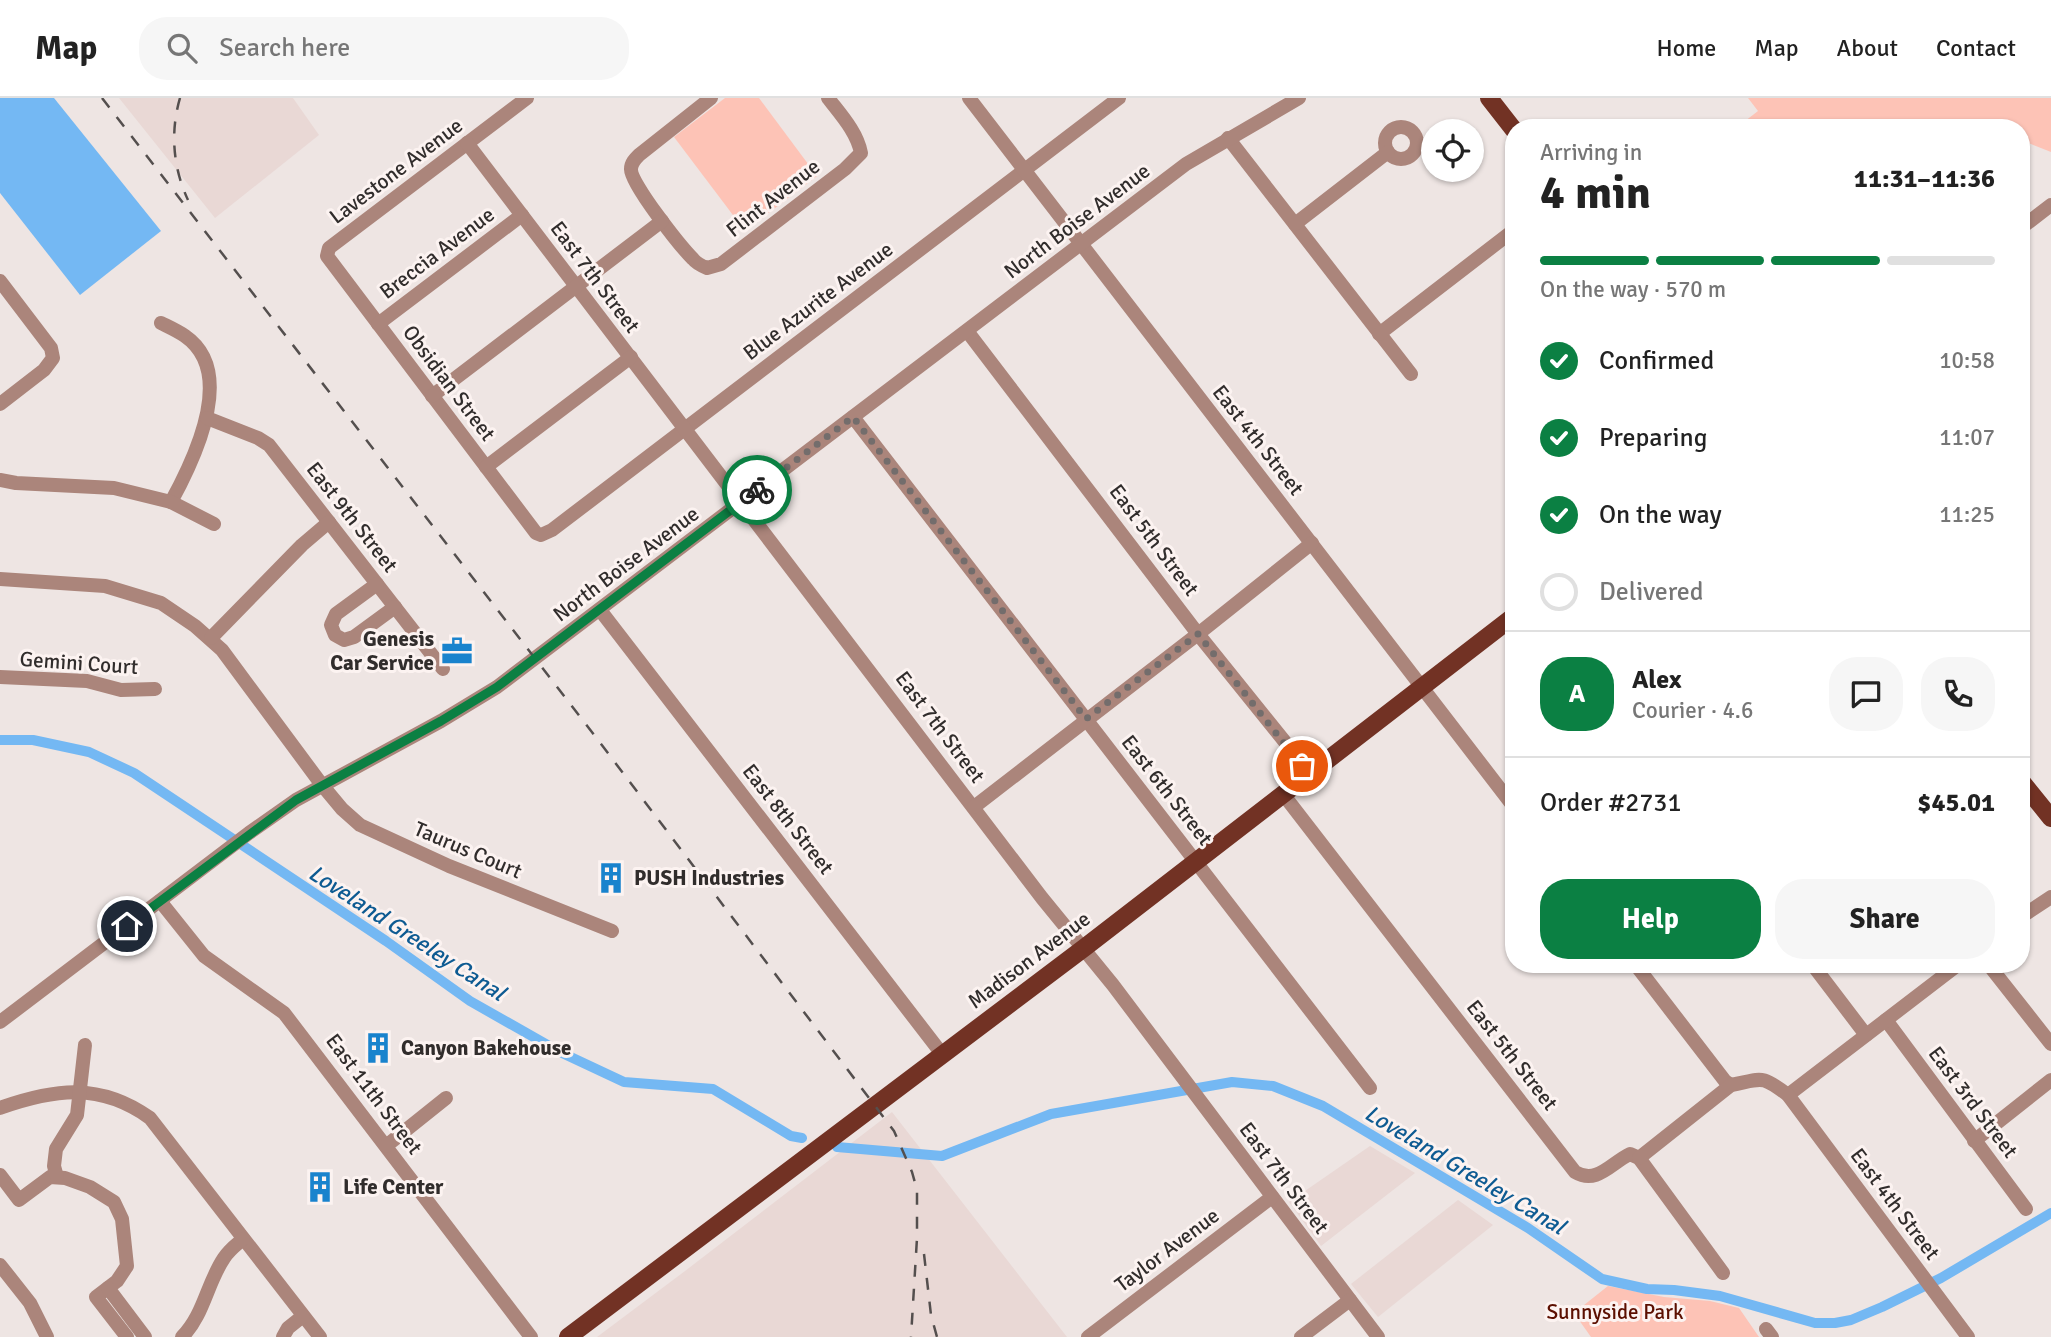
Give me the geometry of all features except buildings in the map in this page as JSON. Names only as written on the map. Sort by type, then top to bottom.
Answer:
[{"type":"main road","points":[[1489,98],[1505,119]]},
{"type":"main road","name":"Madison Avenue","points":[[568,1337],[1084,948],[1505,623]]},
{"type":"main road","points":[[2030,792],[2051,818]]},
{"type":"street","name":"Lavestone Avenue","points":[[327,253],[329,248],[527,98]]},
{"type":"street","points":[[432,396],[662,221],[639,189],[631,170],[634,160],[711,98]]},
{"type":"street","name":"Flint Avenue","points":[[662,221],[691,258],[707,268],[721,264],[845,169],[861,153],[854,133],[828,98]]},
{"type":"street","name":"East 4th Street","points":[[970,98],[1505,795]]},
{"type":"street","name":"Blue Azurite Avenue","points":[[541,535],[547,534],[1119,98]]},
{"type":"street","name":"North Boise Avenue","points":[[0,1022],[249,833],[322,785],[481,697],[535,660],[1186,164],[1299,98]]},
{"type":"street","points":[[1228,138],[1411,374]]},
{"type":"street","name":"East 7th Street","points":[[467,143],[1182,1076],[1378,1337]]},
{"type":"street","points":[[1295,224],[1388,152]]},
{"type":"street","points":[[2030,221],[2051,205]]},
{"type":"street","name":"Breccia Avenue","points":[[378,324],[522,215]]},
{"type":"street","points":[[1380,334],[1505,237]]},
{"type":"street","name":"Obsidian Street","points":[[327,253],[328,260],[536,533],[541,535]]},
{"type":"street","points":[[0,281],[52,353],[51,363],[44,370],[0,404]]},
{"type":"street","points":[[161,323],[187,337],[202,355],[210,384],[207,418],[183,481],[171,502]]},
{"type":"street","name":"East 5th Street","points":[[967,331],[1198,634],[1310,773]]},
{"type":"street","points":[[486,467],[631,357]]},
{"type":"street","name":"East 6th Street","points":[[853,417],[1370,1088]]},
{"type":"street","name":"East 9th Street","points":[[207,418],[269,445],[443,669]]},
{"type":"street","points":[[0,480],[114,488],[171,502],[214,524]]},
{"type":"street","points":[[211,638],[302,545],[329,522]]},
{"type":"street","points":[[974,807],[1311,543]]},
{"type":"street","points":[[0,579],[105,586],[141,595],[169,608],[211,638],[322,785]]},
{"type":"street","points":[[377,584],[336,614],[331,625],[335,635],[344,640],[354,637],[395,607]]},
{"type":"street","name":"East 8th Street","points":[[600,610],[942,1054]]},
{"type":"street","name":"Gemini Court","points":[[0,677],[87,681],[121,690],[155,689]]},
{"type":"street","name":"Taurus Court","points":[[322,785],[342,809],[360,825],[378,835],[612,931]]},
{"type":"street","name":"East 5th Street","points":[[1283,794],[1575,1172],[1584,1177],[1595,1176],[1625,1156],[1630,1154],[1639,1158]]},
{"type":"street","points":[[2030,911],[2051,897]]},
{"type":"street","name":"East 11th Street","points":[[160,901],[204,956],[284,1013],[531,1337]]},
{"type":"street","points":[[1642,973],[1731,1085]]},
{"type":"street","points":[[1819,973],[1866,1035]]},
{"type":"street","points":[[1723,1273],[1639,1158],[1731,1085],[1760,1078],[1774,1084],[1788,1095],[1947,973]]},
{"type":"street","points":[[1995,973],[2051,1045]]},
{"type":"street","name":"East 3rd Street","points":[[1886,1020],[2026,1209]]},
{"type":"street","points":[[57,1177],[54,1166],[56,1149],[77,1115],[82,1092],[85,1045]]},
{"type":"street","points":[[1974,1141],[2051,1080]]},
{"type":"street","points":[[0,1108],[31,1097],[61,1091],[107,1096],[131,1104],[150,1118],[320,1337]]},
{"type":"street","name":"East 4th Street","points":[[1788,1095],[1968,1337]]},
{"type":"street","points":[[386,1146],[446,1098]]},
{"type":"street","points":[[0,1175],[19,1200],[50,1177],[57,1177],[90,1187],[114,1202],[122,1219],[127,1266],[117,1282],[102,1293]]},
{"type":"street","name":"Taylor Avenue","points":[[1088,1337],[1272,1196]]},
{"type":"street","points":[[182,1337],[197,1317],[222,1260],[229,1250],[243,1239]]},
{"type":"street","points":[[0,1266],[30,1303],[47,1337]]},
{"type":"street","points":[[102,1293],[127,1337]]},
{"type":"street","points":[[102,1293],[145,1337]]},
{"type":"street","points":[[1301,1337],[1350,1300]]},
{"type":"street","points":[[283,1337],[288,1328],[303,1316]]},
{"type":"shaded area","points":[[119,98],[293,98],[319,135],[215,218]]},
{"type":"shaded area","points":[[892,1112],[1067,1337],[597,1337],[685,1271]]},
{"type":"shaded area","points":[[1370,1146],[1415,1173],[1321,1246],[1289,1202]]},
{"type":"shaded area","points":[[1458,1200],[1493,1225],[1378,1317],[1351,1284]]},
{"type":"green space","points":[[725,98],[759,98],[817,176],[745,231],[674,137]]},
{"type":"green space","points":[[1748,98],[2051,98],[2051,152],[2030,144],[2030,119],[1748,119],[1758,111]]},
{"type":"green space","name":"Sunnyside Park","points":[[1608,1286],[1664,1297],[1710,1301],[1739,1308],[1759,1337],[1591,1337],[1574,1313]]},
{"type":"water","points":[[0,98],[54,98],[161,231],[80,295],[0,193]]},
{"type":"waterway","name":"Loveland Greeley Canal","points":[[0,740],[33,740],[89,752],[134,773],[386,941],[470,1001],[560,1052],[624,1082],[713,1089],[791,1136],[802,1138]]},
{"type":"waterway","name":"Loveland Greeley Canal","points":[[837,1147],[942,1156],[1051,1114],[1232,1082],[1273,1086],[1323,1106],[1528,1228],[1602,1279],[1647,1289],[1720,1296],[1815,1323],[1851,1320],[1882,1307],[1941,1278],[2051,1213]]},
{"type":"railway","points":[[102,98],[595,736],[894,1131],[917,1190],[911,1337]]},
{"type":"railway","points":[[180,98],[174,137],[176,163],[188,200]]},
{"type":"railway","points":[[924,1254],[931,1315],[937,1337]]},
{"type":"way so far","points":[[757,490],[853,417],[1086,719],[1198,634],[1302,766]]},
{"type":"place","name":"Genesis Car Service","points":[[457,651]]},
{"type":"place","name":"PUSH Industries","points":[[611,878]]},
{"type":"place","name":"Canyon Bakehouse","points":[[378,1048]]},
{"type":"place","name":"Life Center","points":[[320,1187]]},
{"type":"route","points":[[127,926],[296,800],[441,721],[497,687],[757,490]]}]
